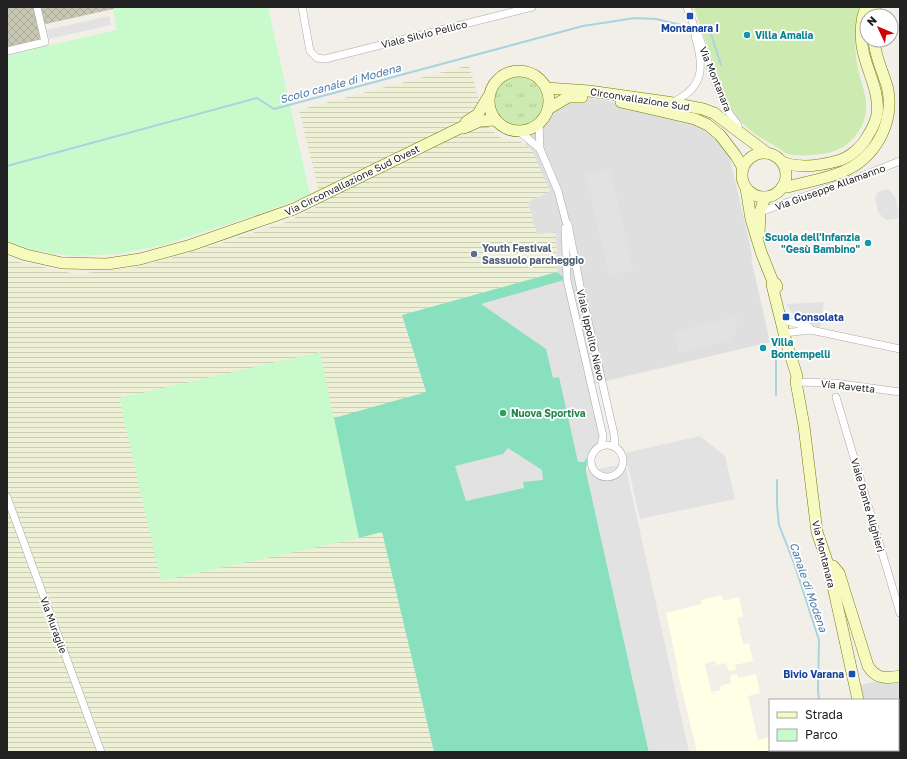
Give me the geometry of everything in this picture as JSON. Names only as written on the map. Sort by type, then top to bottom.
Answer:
[{"type":"main road","name":"Circonvallazione Sud","points":[[546,88],[589,91],[673,102],[703,109],[714,113],[767,153],[776,156],[782,162],[789,165],[823,165],[839,161],[855,152],[864,143],[872,130],[877,115],[877,100],[864,54],[862,33],[866,7]]},
{"type":"main road","points":[[782,187],[788,187],[842,172],[860,162],[874,148],[884,130],[889,110],[888,90],[874,48]]},
{"type":"main road","name":"Via Circonvallazione Sud Ovest","points":[[462,127],[462,124],[478,114],[488,98],[491,88],[497,80],[505,74],[514,71],[524,71],[533,74],[541,80],[546,88]]},
{"type":"main road","points":[[488,98],[488,105],[495,120],[510,130],[519,132],[539,124],[545,117],[548,109],[549,98],[546,88]]},
{"type":"main road","name":"Circonvallazione Sud","points":[[548,109],[568,97],[599,97],[695,119],[708,125],[720,135],[736,156],[743,168],[743,182],[746,188]]},
{"type":"main road","name":"Via Circonvallazione Sud Ovest","points":[[7,248],[26,255],[62,263],[107,264],[140,259],[184,247],[294,209],[462,127],[464,128],[480,121],[495,120]]},
{"type":"main road","points":[[743,168],[745,163],[752,156],[767,153]]},
{"type":"main road","points":[[746,188],[751,193],[758,196],[765,197],[774,194],[785,182],[785,168],[782,162]]},
{"type":"main road","name":"Via Montanara","points":[[746,188],[751,219],[760,252],[773,282],[772,285],[802,376],[796,382],[804,426],[816,527],[827,565],[858,699]]},
{"type":"main road","name":"Via Montanara","points":[[758,243],[760,212],[765,197]]},
{"type":"main road","points":[[827,565],[837,568],[864,657],[872,672],[882,678],[900,676]]},
{"type":"street","points":[[7,51],[45,42],[37,7]]},
{"type":"street","name":"Viale Silvio Pellico","points":[[302,7],[310,51],[317,58],[325,59],[530,7]]},
{"type":"street","name":"Via Montanara","points":[[687,7],[722,99],[738,126],[739,132]]},
{"type":"street","name":"Via Montanara","points":[[673,102],[684,97],[690,92],[695,86],[700,75],[701,62],[700,54],[692,30],[694,26]]},
{"type":"street","name":"Viale Ippolito Nievo","points":[[539,124],[540,149],[558,191],[566,222],[568,224],[580,286],[614,434],[615,447]]},
{"type":"street","name":"Viale Ippolito Nievo","points":[[519,132],[540,149]]},
{"type":"street","name":"Via Giuseppe Allamanno","points":[[760,212],[857,178],[900,161]]},
{"type":"street","name":"Viale Ippolito Nievo","points":[[566,222],[564,224],[567,280],[603,436],[601,446]]},
{"type":"street","points":[[787,329],[810,327],[811,330]]},
{"type":"street","points":[[787,329],[811,330],[900,350]]},
{"type":"street","name":"Via Ravetta","points":[[796,382],[834,383],[900,392]]},
{"type":"street","name":"Viale Dante Alighieri","points":[[836,397],[900,613]]},
{"type":"street","points":[[608,445],[615,447],[621,454],[622,465],[617,473],[607,476],[600,475],[596,472],[592,463],[593,455],[601,446],[608,445]]},
{"type":"street","name":"Via Muraglie","points":[[7,497],[101,752]]},
{"type":"shaded area","points":[[7,7],[122,7],[41,25],[45,42],[7,52]]},
{"type":"shaded area","points":[[109,16],[111,25],[49,39],[47,30]]},
{"type":"shaded area","points":[[469,65],[486,125],[501,138],[519,141],[532,150],[550,191],[528,202],[537,235],[556,232],[557,272],[402,315],[426,392],[359,538],[382,532],[434,752],[7,752],[7,257],[14,261],[76,274],[139,267],[209,247],[286,222],[322,204],[299,110]]},
{"type":"shaded area","points":[[573,96],[608,101],[661,113],[705,126],[724,145],[730,159],[770,342],[594,384],[571,283],[557,272],[556,232],[537,235],[528,202],[550,191],[525,145],[553,100]]},
{"type":"shaded area","points":[[610,169],[633,270],[609,276],[586,174]]},
{"type":"shaded area","points":[[889,189],[896,199],[899,218],[886,220],[878,212],[875,198],[879,191]]},
{"type":"shaded area","points":[[564,280],[600,431],[598,443],[584,462],[578,462],[559,377],[553,378],[546,349],[481,304]]},
{"type":"shaded area","points":[[824,302],[820,328],[796,318],[786,304]]},
{"type":"shaded area","points":[[738,316],[736,331],[729,341],[679,352],[673,332]]},
{"type":"shaded area","points":[[700,436],[725,456],[735,499],[640,519],[625,453]]},
{"type":"shaded area","points":[[508,448],[542,470],[543,480],[523,482],[524,488],[466,501],[455,466],[503,454]]},
{"type":"shaded area","points":[[625,464],[689,752],[649,752],[586,471]]},
{"type":"shaded area","points":[[722,595],[723,601],[739,597],[743,616],[737,618],[743,644],[749,643],[753,661],[735,665],[736,670],[729,671],[726,663],[716,665],[715,661],[705,664],[711,692],[721,690],[720,686],[731,683],[730,675],[737,674],[738,678],[756,674],[760,693],[748,696],[758,740],[769,737],[769,751],[773,752],[697,752],[677,670],[666,613],[702,604],[701,600]]},
{"type":"shaded area","points":[[900,676],[900,752],[862,752],[899,751],[899,699],[857,699],[856,686]]},
{"type":"green space","points":[[122,7],[268,7],[310,195],[256,215],[163,245],[119,254],[72,256],[32,250],[7,241],[7,55],[117,30],[113,9]]},
{"type":"green space","points":[[694,7],[860,7],[856,23],[855,48],[857,65],[866,102],[866,114],[861,127],[853,139],[841,148],[828,153],[811,155],[791,155],[786,153],[762,139],[743,124],[733,111],[719,80]]},
{"type":"green space","points":[[518,77],[528,79],[536,84],[541,92],[543,102],[541,112],[536,120],[528,125],[518,127],[508,125],[500,120],[495,112],[493,102],[495,92],[500,84],[508,79]]},
{"type":"green space","points":[[557,272],[571,283],[594,384],[586,471],[649,752],[434,752],[382,532],[359,538],[334,418],[426,392],[402,315]]},
{"type":"green space","points":[[320,352],[359,538],[161,581],[119,398]]},
{"type":"waterway","name":"Scolo canale di Modena","points":[[7,166],[257,98],[274,109],[583,26],[635,18],[656,19],[681,25]]},
{"type":"waterway","name":"Canale di Modena","points":[[708,25],[721,65]]},
{"type":"waterway","name":"Canale di Modena","points":[[700,30],[709,30]]},
{"type":"waterway","name":"Canale di Modena","points":[[776,342],[776,395]]},
{"type":"waterway","name":"Canale di Modena","points":[[777,480],[779,525],[794,563],[819,640],[819,699]]},
{"type":"place","name":"Montanara I","points":[[690,16]]},
{"type":"place","name":"Villa Amalia","points":[[747,35]]},
{"type":"place","name":"Scuola dell'Infanzia \"Gesù Bambino\"","points":[[868,243]]},
{"type":"place","name":"Youth Festival Sassuolo parcheggio","points":[[474,254]]},
{"type":"place","name":"Consolata","points":[[786,317]]},
{"type":"place","name":"Villa Bontempelli","points":[[763,348]]},
{"type":"place","name":"Nuova Sportiva","points":[[503,413]]},
{"type":"place","name":"Bivio Varana","points":[[852,674]]}]
